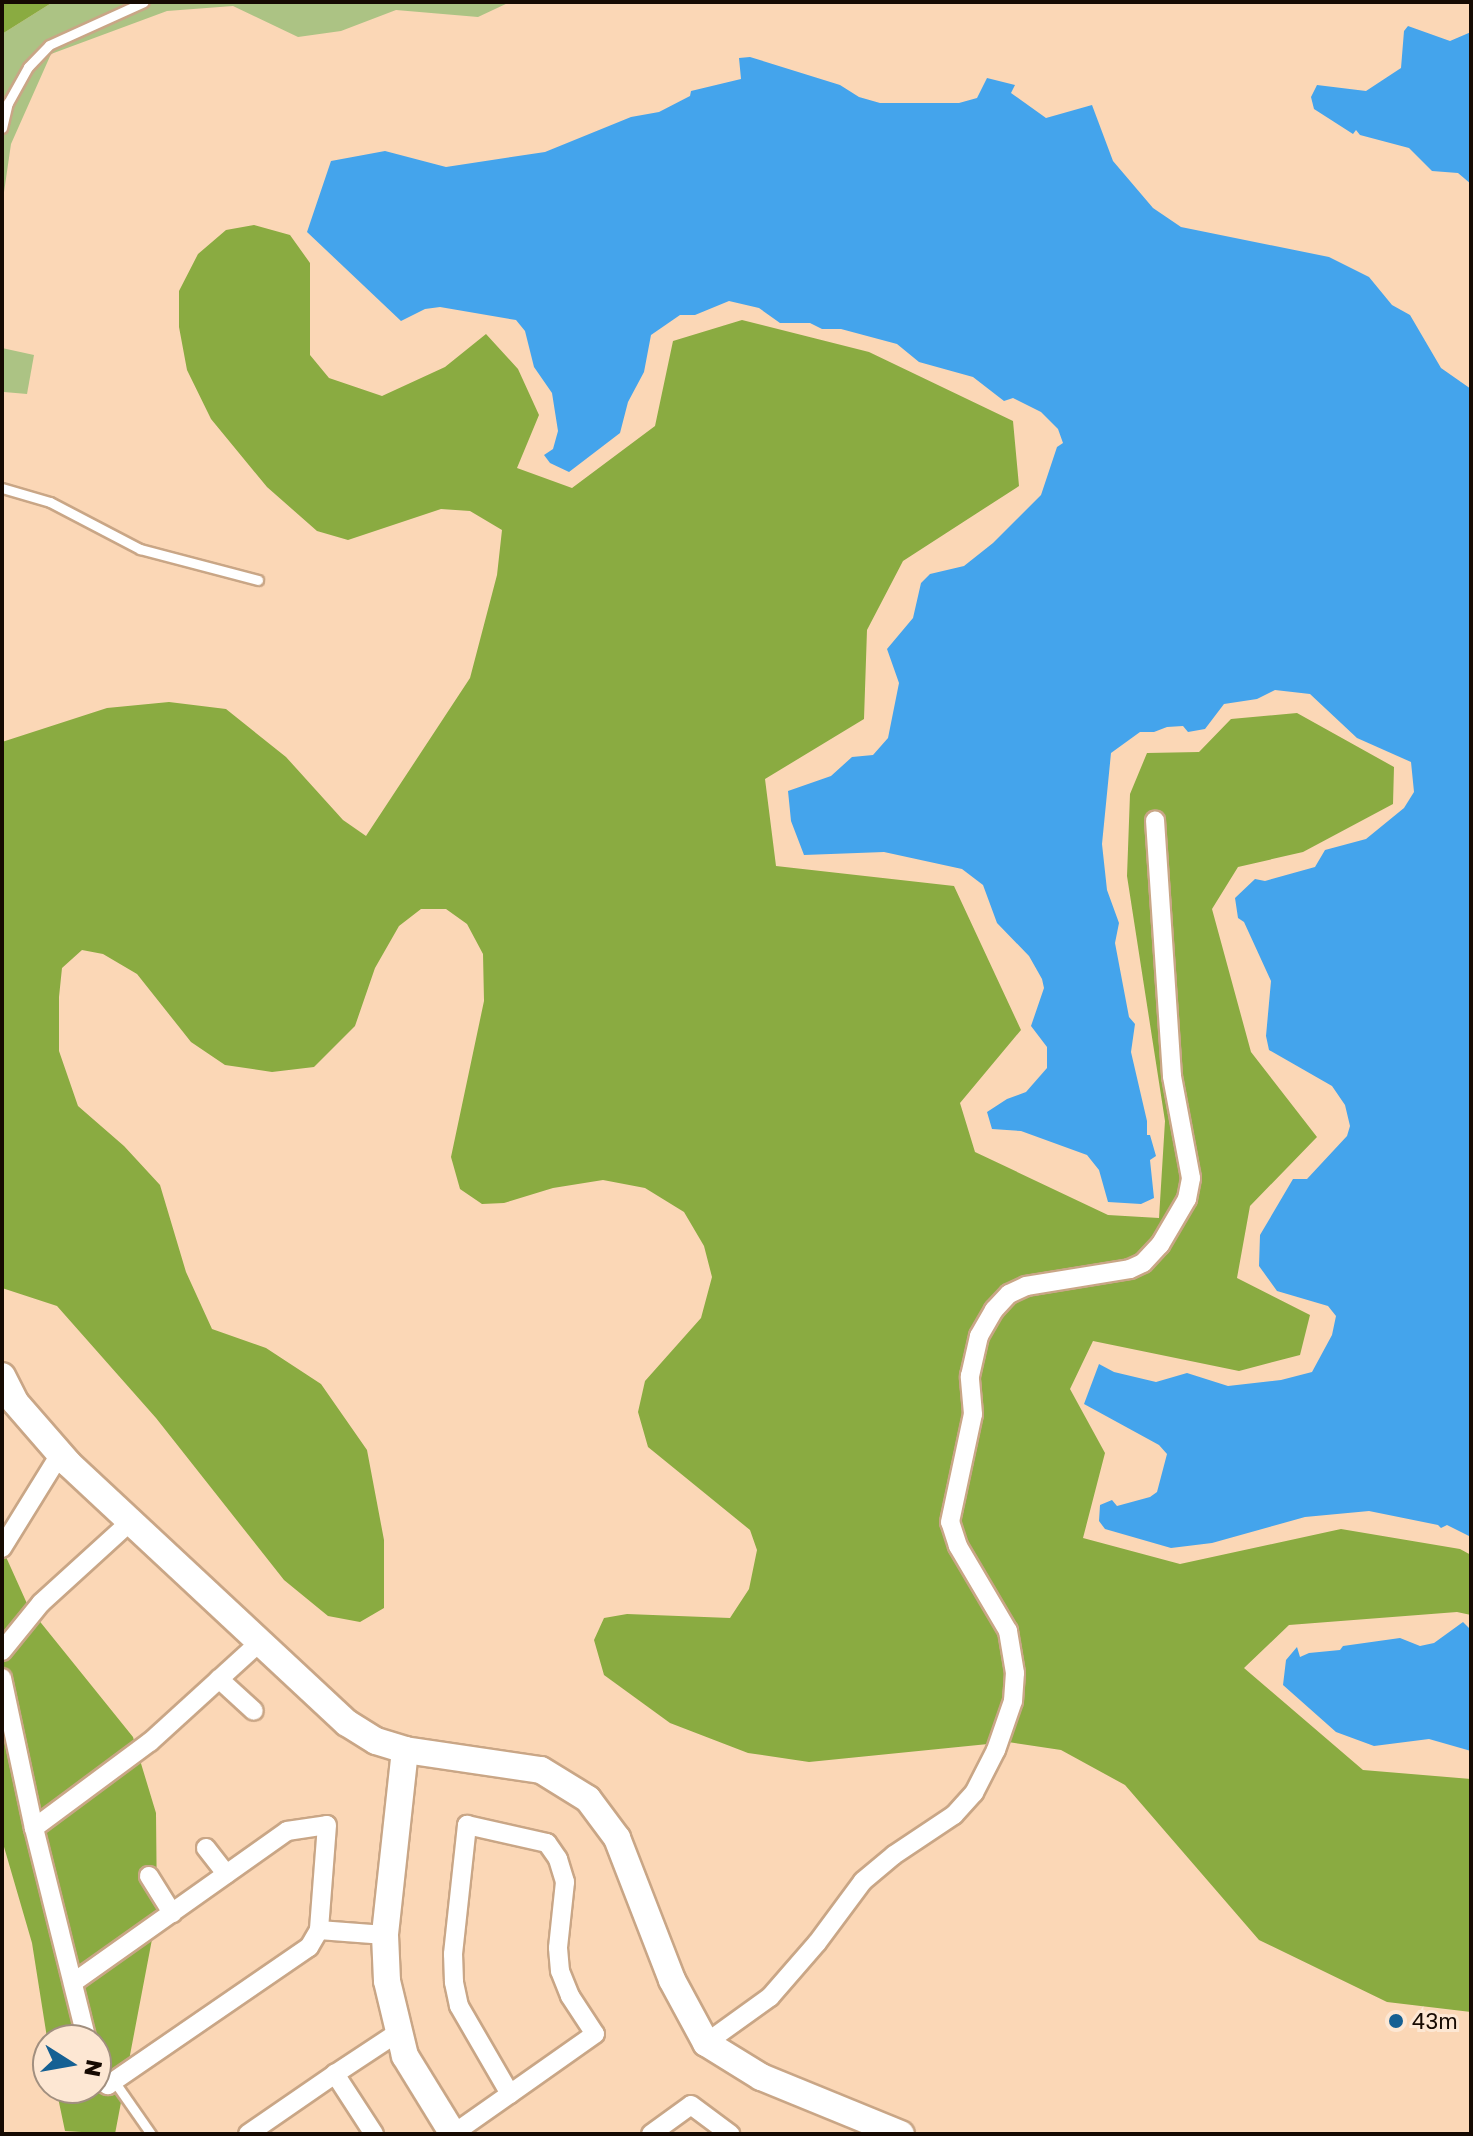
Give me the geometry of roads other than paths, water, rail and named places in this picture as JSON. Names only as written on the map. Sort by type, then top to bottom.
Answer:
[{"type":"street","points":[[706,2043],[770,1997],[817,1943],[863,1881],[894,1855],[954,1815],[974,1793],[996,1750],[1013,1701],[1015,1673],[1008,1631],[958,1546],[950,1522],[973,1414],[970,1376],[979,1336],[994,1310],[1009,1294],[1026,1286],[1130,1269],[1143,1263],[1160,1245],[1187,1199],[1191,1178],[1172,1076],[1155,821]]},
{"type":"street","points":[[2,1376],[15,1402],[60,1454],[347,1723],[376,1741],[405,1750],[541,1770],[588,1799],[617,1838],[672,1980],[706,2043],[761,2077],[901,2134]]},
{"type":"street","points":[[2,1548],[60,1454]]},
{"type":"street","points":[[2,1651],[41,1603],[131,1521]]},
{"type":"street","points":[[34,1828],[150,1742],[260,1642]]},
{"type":"street","points":[[2,1678],[34,1828],[83,2024]]},
{"type":"street","points":[[219,1679],[254,1711]]},
{"type":"street","points":[[405,1750],[385,1935],[387,1981],[397,2033],[419,2083],[453,2134],[510,2094],[595,2034],[570,1996],[560,1971],[558,1948],[565,1882],[558,1859],[547,1843],[529,1836],[467,1825],[453,1954],[454,1982],[459,2006],[510,2094]]},
{"type":"street","points":[[74,1982],[287,1831],[327,1825],[319,1930],[309,1947],[112,2075]]},
{"type":"street","points":[[206,1848],[226,1874]]},
{"type":"street","points":[[149,1876],[172,1913]]},
{"type":"street","points":[[319,1930],[385,1935]]},
{"type":"street","points":[[248,2134],[397,2033]]},
{"type":"street","points":[[335,2074],[374,2134]]},
{"type":"street","points":[[651,2134],[691,2105],[730,2134]]},
{"type":"lane","points":[[2,128],[8,103],[28,67],[49,45],[144,2]]},
{"type":"lane","points":[[2,488],[50,502],[140,549],[258,580]]},
{"type":"lane","points":[[112,2088],[151,2134]]},
{"type":"water","points":[[1408,26],[1450,41],[1471,32],[1471,184],[1458,173],[1432,171],[1409,148],[1360,135],[1356,130],[1353,134],[1314,109],[1311,97],[1317,85],[1366,91],[1401,68],[1404,31]]},
{"type":"water","points":[[750,57],[840,85],[859,97],[880,103],[959,103],[977,98],[987,78],[1015,85],[1011,93],[1046,118],[1092,105],[1113,161],[1153,208],[1181,227],[1329,257],[1369,277],[1392,305],[1410,315],[1441,368],[1471,389],[1471,1537],[1447,1525],[1441,1528],[1369,1511],[1305,1517],[1212,1543],[1171,1548],[1105,1529],[1099,1521],[1100,1505],[1112,1500],[1117,1506],[1150,1497],[1157,1492],[1167,1454],[1159,1445],[1084,1404],[1099,1364],[1114,1372],[1156,1382],[1187,1373],[1228,1386],[1281,1380],[1312,1372],[1332,1335],[1336,1316],[1328,1306],[1277,1291],[1259,1266],[1260,1235],[1293,1179],[1307,1179],[1347,1136],[1350,1126],[1345,1105],[1332,1086],[1269,1050],[1266,1036],[1271,981],[1244,922],[1238,918],[1235,898],[1255,879],[1265,881],[1315,867],[1325,850],[1366,839],[1404,808],[1414,792],[1411,762],[1357,738],[1310,694],[1275,690],[1257,699],[1224,704],[1205,729],[1188,732],[1183,726],[1140,732],[1111,753],[1102,844],[1107,890],[1119,923],[1115,943],[1129,1017],[1135,1024],[1131,1052],[1147,1121],[1147,1135],[1150,1135],[1156,1156],[1150,1160],[1154,1198],[1141,1204],[1108,1202],[1099,1170],[1087,1155],[1021,1131],[992,1129],[987,1112],[1007,1099],[1026,1092],[1047,1068],[1047,1047],[1031,1026],[1044,988],[1042,979],[1029,956],[997,923],[983,885],[962,869],[884,852],[804,855],[791,821],[788,791],[831,776],[852,757],[873,755],[888,738],[899,683],[887,649],[913,618],[921,583],[930,574],[964,566],[993,543],[1041,495],[1057,447],[1063,443],[1058,429],[1041,412],[1013,398],[1004,401],[973,377],[919,362],[897,344],[841,329],[822,329],[810,323],[780,323],[759,308],[729,301],[695,315],[680,315],[651,335],[644,372],[628,402],[620,433],[569,472],[550,463],[544,455],[553,449],[558,431],[552,393],[534,367],[525,331],[516,320],[440,307],[425,309],[401,321],[307,232],[331,161],[385,151],[446,167],[545,152],[631,117],[659,112],[690,96],[691,91],[741,79],[739,58]]},
{"type":"water","points":[[1463,1622],[1471,1630],[1471,1751],[1429,1739],[1374,1746],[1336,1732],[1283,1685],[1286,1660],[1297,1647],[1300,1657],[1340,1650],[1343,1646],[1400,1638],[1420,1646],[1434,1643]]},
{"type":"place","name":"43m","points":[[1396,2021]]}]
